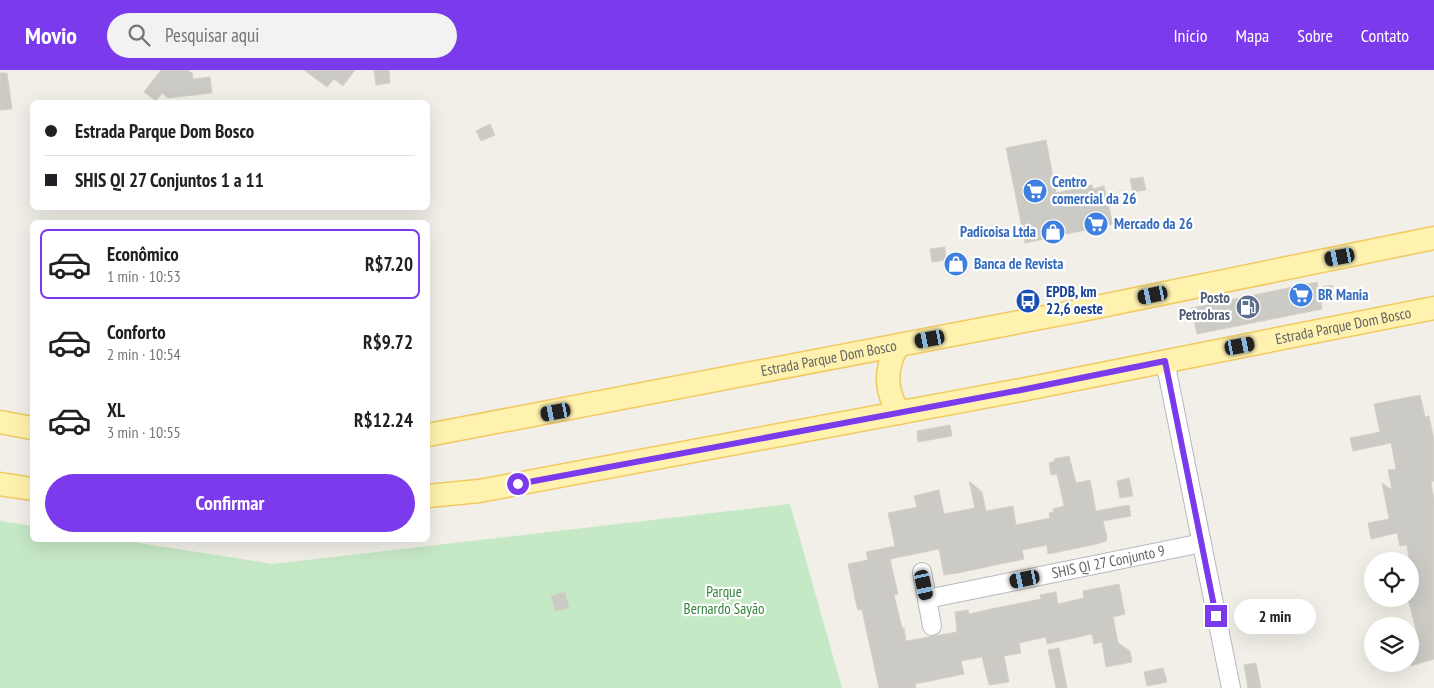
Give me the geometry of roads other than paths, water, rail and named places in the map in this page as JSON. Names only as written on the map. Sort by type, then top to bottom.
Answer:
[{"type":"main road","name":"Estrada Parque Dom Bosco","points":[[430,435],[898,345],[1434,238]]},
{"type":"main road","name":"Estrada Parque Dom Bosco","points":[[430,496],[479,490],[900,413],[1434,308]]},
{"type":"main road","points":[[898,345],[891,358],[888,387],[891,400],[900,413]]},
{"type":"main road","points":[[0,422],[30,428]]},
{"type":"main road","points":[[0,484],[30,489]]},
{"type":"street","points":[[1165,361],[1231,688]]},
{"type":"street","name":"SHIS QI 27 Conjunto 9","points":[[927,599],[1202,543]]},
{"type":"street","points":[[922,572],[932,626]]},
{"type":"place","name":"Centro comercial da 26","points":[[1035,191]]},
{"type":"place","name":"Mercado da 26","points":[[1096,224]]},
{"type":"place","name":"Padicoisa Ltda","points":[[1053,232]]},
{"type":"place","name":"Banca de Revista","points":[[956,264]]},
{"type":"place","name":"BR Mania","points":[[1301,295]]},
{"type":"place","name":"EPDB, km 22,6 oeste","points":[[1028,301]]},
{"type":"place","name":"Posto Petrobras","points":[[1248,307]]},
{"type":"park label","name":"Parque Bernardo Sayão","points":[[724,600]]}]
